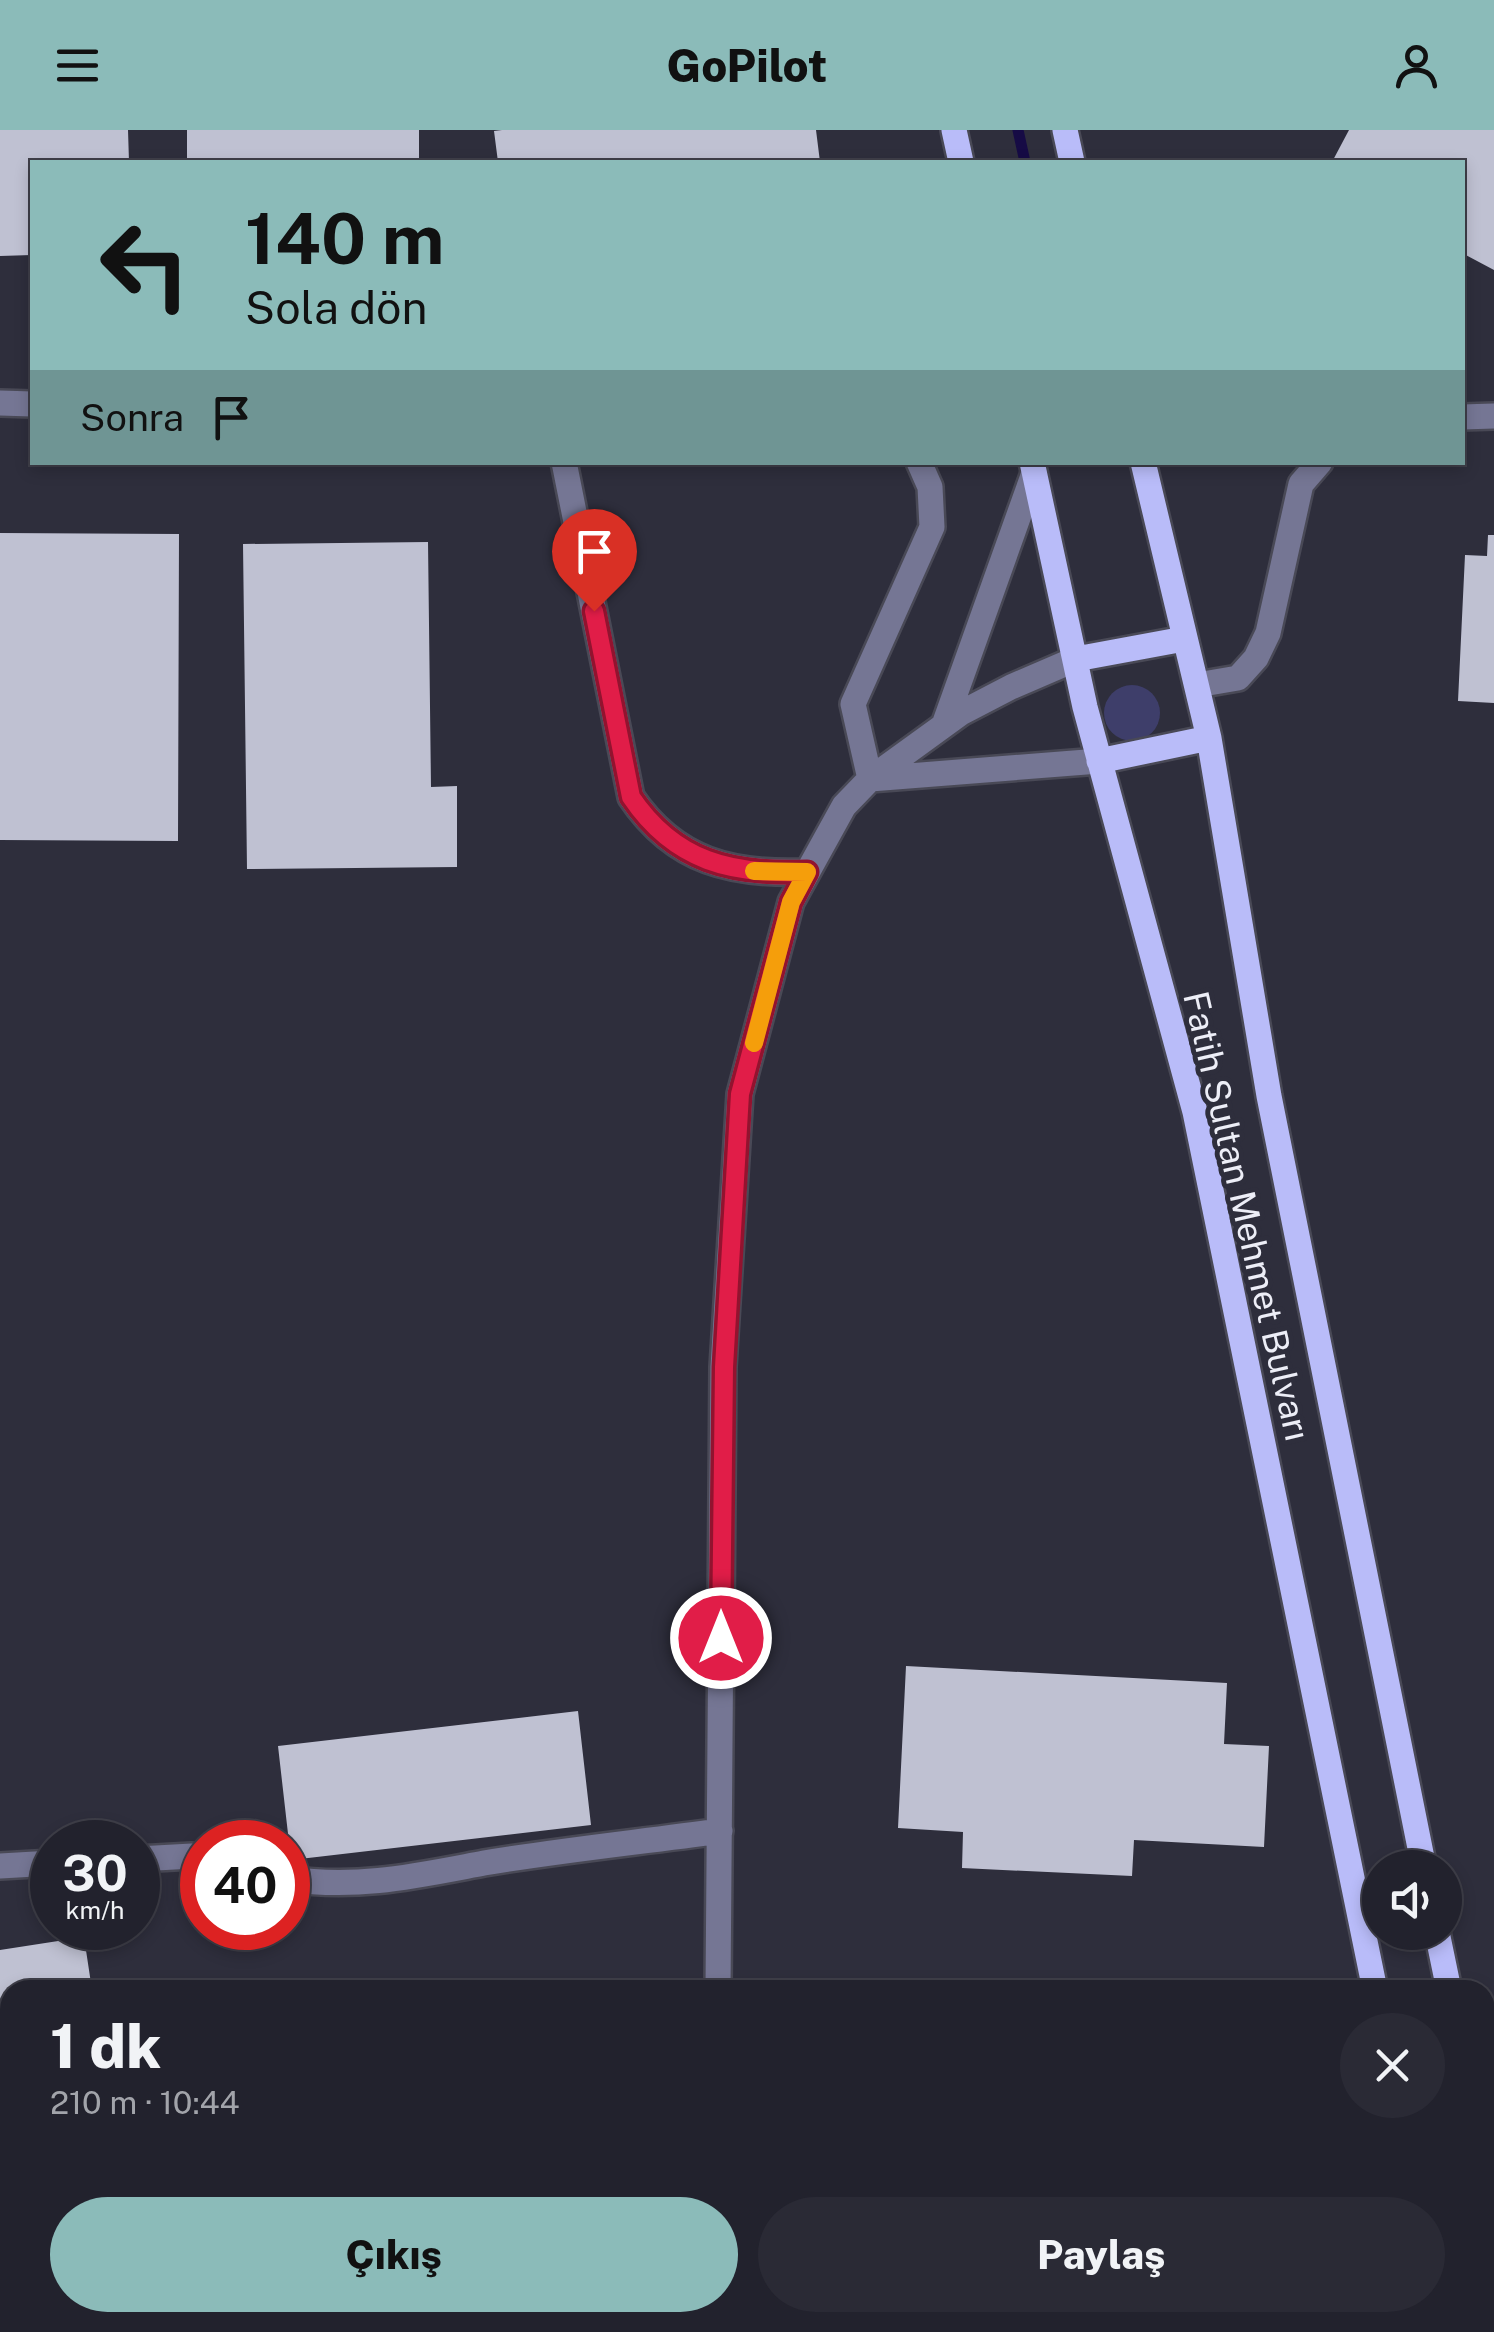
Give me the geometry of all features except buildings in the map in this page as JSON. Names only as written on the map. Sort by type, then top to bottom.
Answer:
[{"type":"main road","points":[[954,130],[962,160]]},
{"type":"main road","points":[[1064,130],[1072,160]]},
{"type":"main road","name":"Fatih Sultan Mehmet Bulvarı","points":[[1144,465],[1209,738],[1269,1096],[1420,1850]]},
{"type":"main road","name":"Fatih Sultan Mehmet Bulvarı","points":[[1033,468],[1100,761],[1195,1112],[1372,1980]]},
{"type":"main road","points":[[1076,659],[1184,639]]},
{"type":"main road","points":[[1100,761],[1209,738]]},
{"type":"main road","points":[[1441,1950],[1447,1980]]},
{"type":"street","points":[[0,403],[30,404]]},
{"type":"street","points":[[1465,417],[1494,416]]},
{"type":"street","points":[[565,465],[631,797],[658,831],[700,858],[742,870],[807,872]]},
{"type":"street","points":[[870,779],[853,704],[932,526],[930,486],[921,465]]},
{"type":"street","points":[[1197,684],[1238,678],[1256,658],[1268,633],[1301,484],[1317,465]]},
{"type":"street","points":[[944,725],[1033,468]]},
{"type":"street","points":[[718,1980],[724,1367],[740,1094],[791,902],[844,806],[870,779],[944,725],[1011,686],[1076,659]]},
{"type":"street","points":[[870,779],[1100,761]]},
{"type":"street","points":[[310,1881],[391,1881],[720,1831]]},
{"type":"street","points":[[0,1866],[30,1864]]},
{"type":"shaded area","points":[[1132,685],[1152,693],[1160,713],[1152,733],[1132,741],[1112,733],[1104,713],[1112,693]]},
{"type":"waterway","points":[[1018,130],[1025,160]]},
{"type":"slow traffic","points":[[754,871],[807,872],[791,902],[754,1043]]},
{"type":"route","points":[[594,611],[631,797],[643,815],[675,844],[728,868],[807,872],[791,902],[740,1094],[724,1367],[721,1638]]}]
